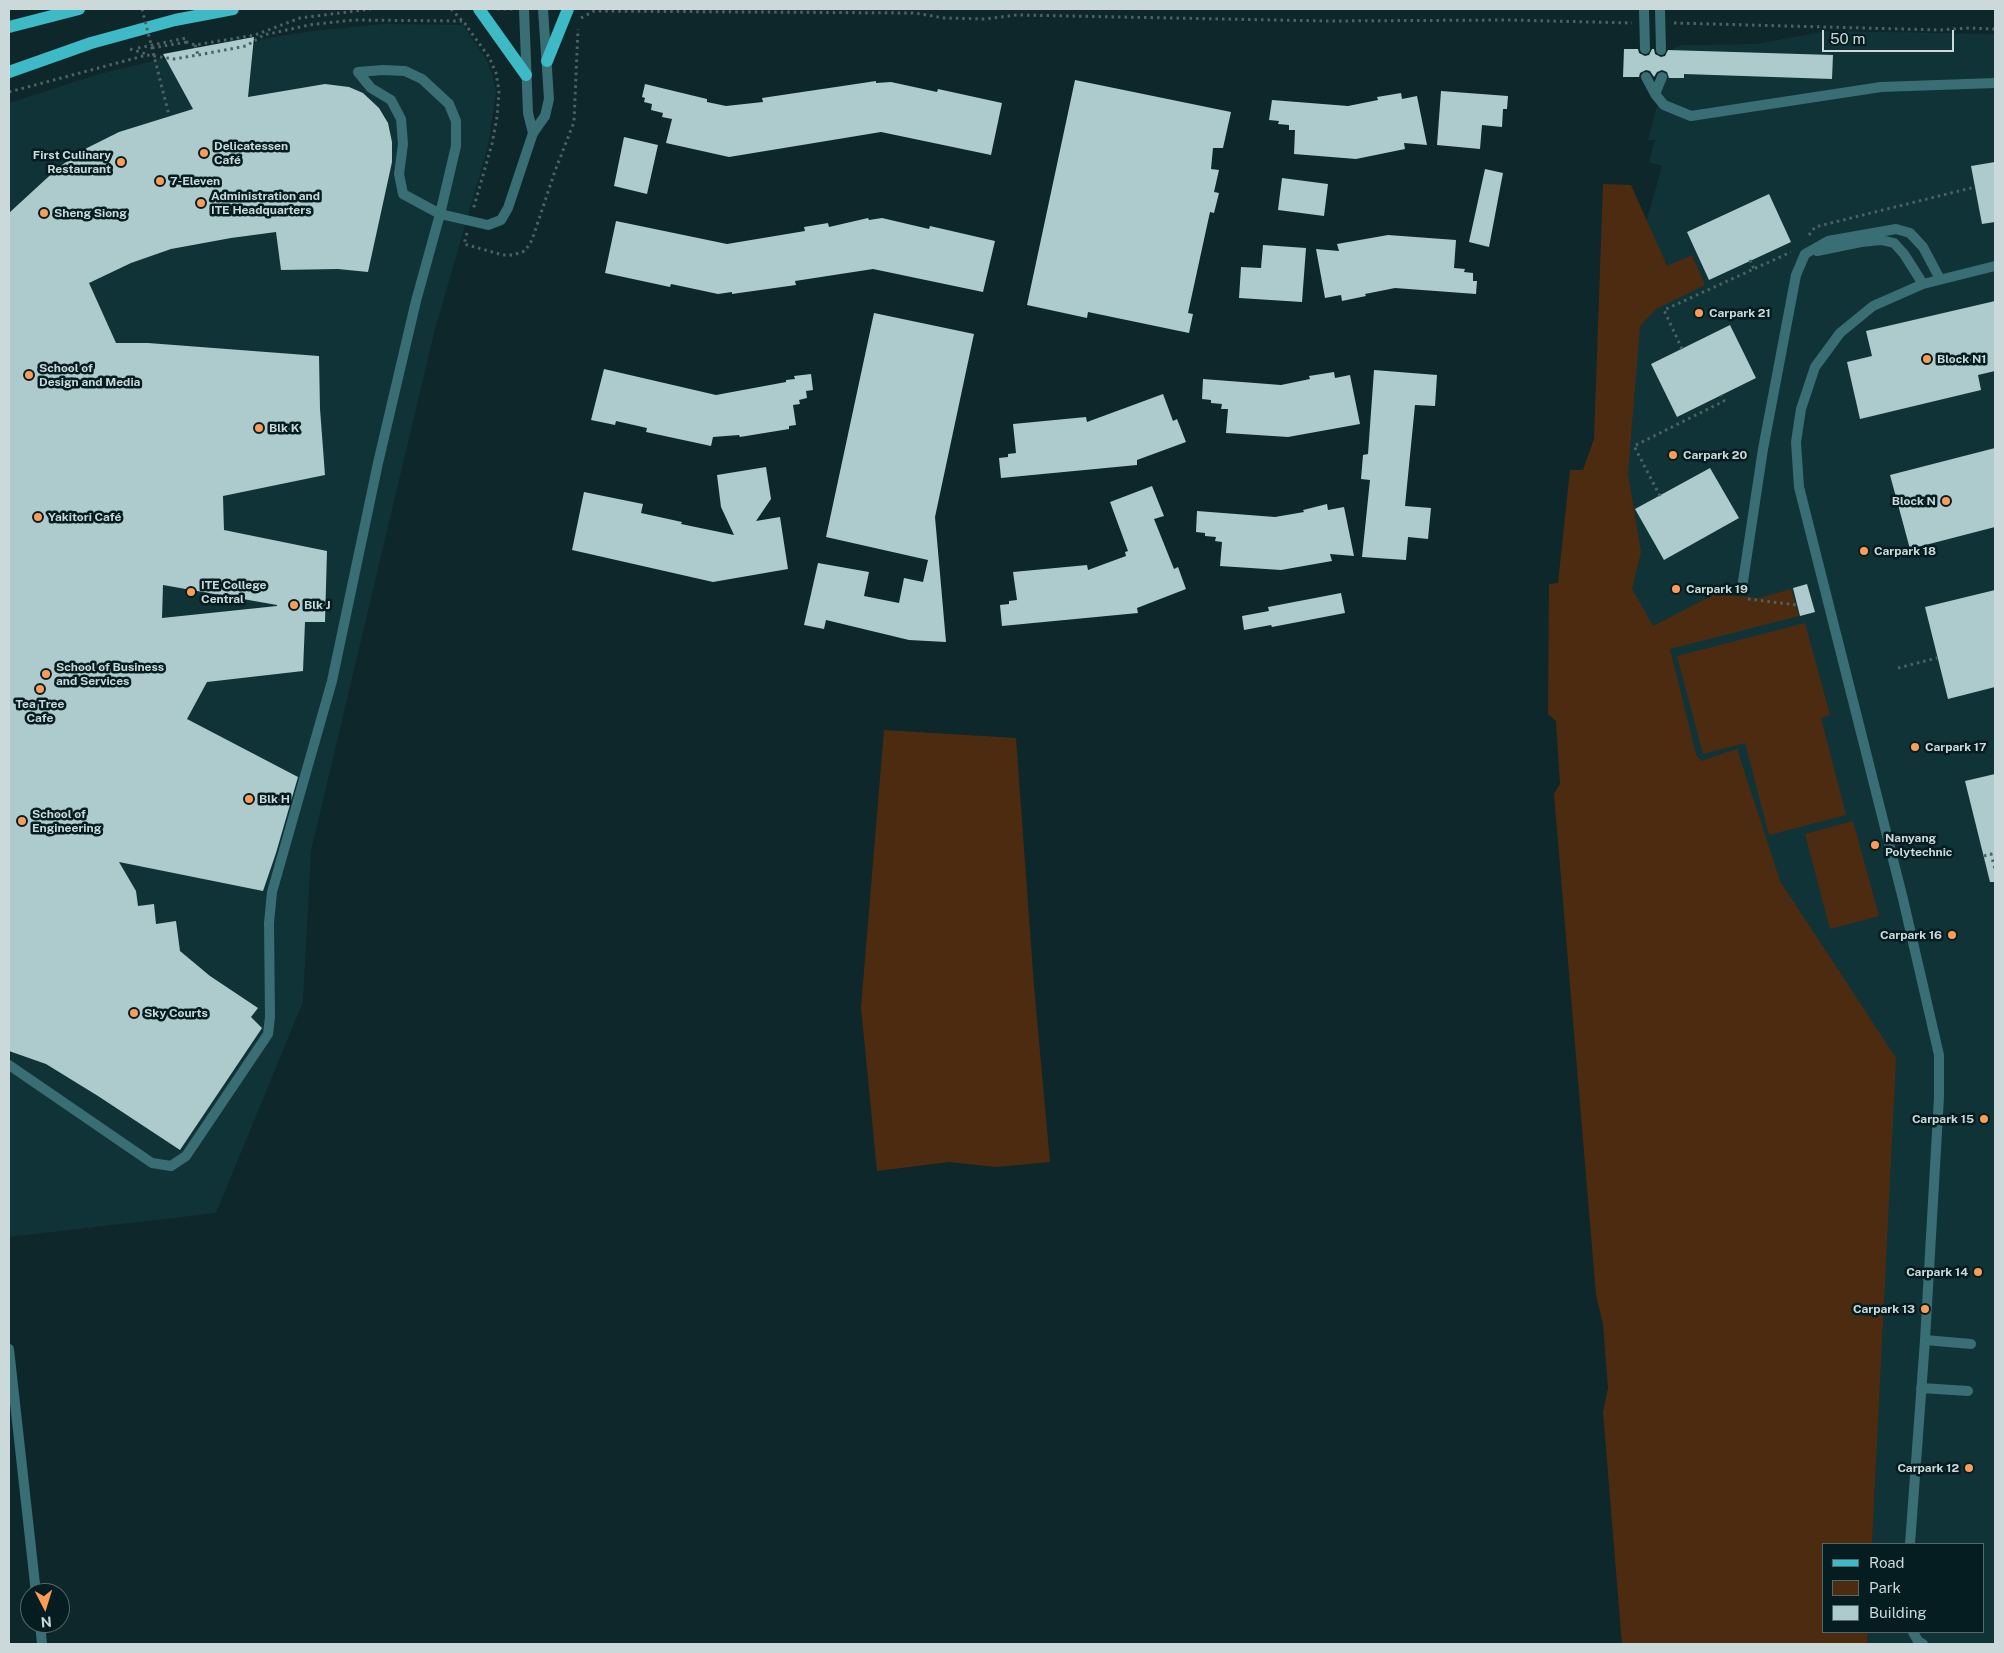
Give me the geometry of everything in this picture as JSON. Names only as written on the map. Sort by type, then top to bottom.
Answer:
[{"type":"main road","points":[[9,27],[79,9]]},
{"type":"main road","points":[[9,72],[91,43],[175,20],[233,9]]},
{"type":"main road","points":[[478,9],[526,75]]},
{"type":"main road","points":[[547,61],[567,9]]},
{"type":"street","points":[[524,9],[528,113],[533,133]]},
{"type":"street","points":[[9,1065],[152,1163],[171,1166],[186,1156],[268,1034],[270,1017],[269,922],[272,892],[332,681],[378,463],[416,301],[440,214],[456,146],[456,121],[449,104],[422,79],[405,71],[358,72],[371,88],[390,100],[401,120],[403,144],[399,174],[403,194],[440,214],[488,225],[500,220],[508,208],[533,133],[545,116],[549,100],[543,9]]},
{"type":"street","points":[[1644,9],[1645,48]]},
{"type":"street","points":[[1660,9],[1661,48]]},
{"type":"street","points":[[1646,77],[1655,94],[1664,105],[1691,116],[1881,87],[1995,83]]},
{"type":"street","points":[[1655,94],[1662,77]]},
{"type":"street","points":[[1800,252],[1828,241],[1896,229],[1910,232],[1922,247],[1940,279]]},
{"type":"street","points":[[1800,252],[1881,240],[1894,243],[1904,254],[1923,284]]},
{"type":"street","points":[[1742,588],[1764,440],[1800,252]]},
{"type":"street","points":[[1910,1543],[1925,1340],[1939,1055],[1904,899],[1799,486],[1796,442],[1801,410],[1815,367],[1840,333],[1873,306],[1923,284],[1995,266]]},
{"type":"street","points":[[1925,1340],[1972,1344]]},
{"type":"street","points":[[9,1349],[35,1583]]},
{"type":"street","points":[[1921,1388],[1968,1391]]},
{"type":"street","points":[[1914,1633],[1918,1642],[1923,1644]]},
{"type":"path","points":[[142,9],[169,115]]},
{"type":"path","points":[[255,35],[300,18],[371,9]]},
{"type":"path","points":[[152,48],[187,42],[195,45],[264,35],[309,25],[353,20],[462,21],[451,9]]},
{"type":"path","points":[[495,9],[519,9]]},
{"type":"path","points":[[567,9],[580,18],[594,11],[915,13],[944,18],[986,19],[1016,15],[1326,21],[1509,20],[1645,27]]},
{"type":"path","points":[[1682,24],[1931,30],[1995,29]]},
{"type":"path","points":[[468,28],[489,57],[496,73],[499,91],[492,144],[464,244],[503,255],[513,255],[526,251],[532,240],[574,122],[578,28]]},
{"type":"path","points":[[130,49],[147,55],[174,59],[246,46],[264,35]]},
{"type":"path","points":[[121,52],[186,38],[187,42]]},
{"type":"path","points":[[195,45],[198,55]]},
{"type":"path","points":[[9,92],[147,55]]},
{"type":"path","points":[[1805,240],[1815,227],[1975,187]]},
{"type":"path","points":[[1682,349],[1664,310],[1754,268],[1800,252]]},
{"type":"path","points":[[1750,260],[1754,268]]},
{"type":"path","points":[[1660,496],[1634,446],[1724,401],[1721,395]]},
{"type":"path","points":[[1742,588],[1741,598],[1797,605]]},
{"type":"path","points":[[1898,668],[1938,658]]},
{"type":"path","points":[[1984,856],[1991,854],[1995,869]]},
{"type":"shaded area","name":"ITE College Central","points":[[383,24],[463,25],[486,59],[492,73],[496,93],[488,146],[434,333],[311,851],[303,1002],[216,1213],[9,1237],[9,103],[99,74],[161,59],[186,63],[241,52],[262,39],[313,31]]},
{"type":"shaded area","name":"Nanyang Polytechnic","points":[[1826,31],[1995,34],[1995,1644],[1867,1644],[1868,1633],[1984,1633],[1984,1543],[1872,1543],[1895,1058],[1616,631],[1620,315],[1662,166],[1649,162],[1655,140],[1648,140],[1670,56],[1674,48],[1683,45],[1756,44]]},
{"type":"green space","points":[[1603,184],[1631,185],[1667,266],[1692,255],[1705,285],[1656,309],[1640,326],[1628,474],[1641,552],[1632,589],[1653,626],[1715,594],[1759,598],[1791,589],[1799,616],[1670,649],[1696,754],[1701,761],[1737,749],[1780,881],[1896,1058],[1872,1543],[1822,1543],[1822,1633],[1868,1633],[1867,1644],[1622,1644],[1603,1412],[1608,1388],[1603,1324],[1596,1295],[1554,794],[1560,784],[1556,721],[1548,714],[1549,584],[1558,583],[1570,470],[1583,470],[1594,439]]},
{"type":"green space","points":[[1805,623],[1830,715],[1821,718],[1846,815],[1769,835],[1745,743],[1703,754],[1677,656]]},
{"type":"green space","points":[[884,730],[1016,738],[1034,986],[1050,1162],[996,1167],[949,1162],[877,1171],[861,1007]]},
{"type":"green space","points":[[1853,821],[1879,916],[1830,929],[1805,834]]},
{"type":"building","name":"ITE College Central","points":[[254,37],[248,97],[325,84],[349,87],[363,93],[379,108],[388,123],[392,142],[392,162],[368,272],[338,269],[281,270],[276,232],[171,249],[131,263],[89,283],[116,343],[148,343],[319,356],[320,409],[325,475],[223,496],[224,530],[327,551],[325,622],[305,622],[303,671],[207,682],[187,719],[298,777],[263,891],[119,862],[136,891],[138,906],[154,904],[156,924],[176,921],[180,951],[210,976],[258,1008],[251,1017],[262,1028],[180,1150],[46,1064],[9,1051],[9,213],[59,167],[87,148],[119,132],[193,109],[163,54]],"holes":[[[163,585],[277,605],[162,618]]]},
{"type":"building","points":[[1624,49],[1638,49],[1639,53],[1645,56],[1649,55],[1652,49],[1654,49],[1655,54],[1661,57],[1665,56],[1668,50],[1833,55],[1832,79],[1684,74],[1684,78],[1669,78],[1667,72],[1662,70],[1657,72],[1654,77],[1650,71],[1646,70],[1640,73],[1639,77],[1623,77]]},
{"type":"building","points":[[1075,80],[1231,112],[1223,148],[1213,148],[1211,169],[1219,170],[1214,192],[1219,193],[1214,213],[1210,212],[1188,313],[1193,314],[1189,333],[1088,312],[1087,318],[1027,305]]},
{"type":"building","points":[[876,81],[876,83],[891,82],[937,92],[938,89],[1002,103],[991,155],[881,132],[729,157],[666,143],[672,119],[662,117],[663,113],[651,110],[652,104],[644,102],[645,98],[642,97],[645,84],[707,99],[707,102],[726,106],[763,102],[762,98]]},
{"type":"building","points":[[1441,91],[1508,96],[1507,109],[1503,109],[1502,127],[1482,125],[1480,149],[1437,145]]},
{"type":"building","points":[[1401,93],[1402,99],[1417,96],[1427,145],[1404,143],[1405,149],[1356,159],[1294,154],[1295,130],[1289,130],[1289,125],[1278,124],[1279,121],[1269,120],[1272,100],[1348,106],[1378,100],[1377,97]]},
{"type":"building","points":[[624,137],[658,145],[647,194],[614,186]]},
{"type":"building","points":[[1995,162],[1995,222],[1982,224],[1971,166]]},
{"type":"building","points":[[1485,169],[1503,173],[1489,247],[1469,242]]},
{"type":"building","points":[[1282,178],[1328,184],[1324,216],[1278,210]]},
{"type":"building","points":[[1769,194],[1791,242],[1709,280],[1687,232]]},
{"type":"building","points":[[868,218],[869,220],[882,218],[929,229],[930,226],[995,241],[983,292],[873,269],[795,281],[796,285],[732,294],[732,292],[718,294],[671,284],[670,287],[605,273],[616,221],[727,244],[805,231],[804,227],[828,223],[829,227]]},
{"type":"building","points":[[1388,235],[1456,240],[1454,268],[1465,269],[1464,272],[1473,273],[1473,281],[1477,281],[1476,294],[1395,288],[1342,301],[1341,295],[1325,298],[1316,249],[1339,251],[1337,244]]},
{"type":"building","points":[[1263,245],[1306,248],[1302,302],[1239,298],[1241,267],[1261,268]]},
{"type":"building","name":"Block N1","points":[[1995,301],[1995,371],[1978,375],[1981,390],[1860,419],[1847,362],[1872,356],[1866,331]]},
{"type":"building","points":[[874,313],[974,334],[935,517],[946,642],[909,640],[826,620],[824,629],[804,625],[818,563],[869,572],[864,596],[899,603],[904,578],[923,582],[928,560],[826,537]]},
{"type":"building","points":[[1730,325],[1756,378],[1677,417],[1651,364]]},
{"type":"building","points":[[604,369],[716,395],[786,382],[786,380],[795,379],[794,376],[811,374],[813,390],[806,391],[807,398],[799,400],[800,404],[793,405],[796,425],[789,426],[789,429],[740,437],[739,435],[713,437],[711,446],[646,432],[647,428],[616,421],[615,425],[591,420]]},
{"type":"building","points":[[1374,370],[1437,375],[1435,406],[1415,405],[1405,506],[1431,508],[1428,539],[1408,537],[1406,560],[1362,557],[1370,480],[1361,479],[1363,455],[1368,454]]},
{"type":"building","points":[[1334,372],[1335,378],[1350,375],[1360,424],[1288,437],[1226,433],[1228,409],[1221,409],[1222,404],[1211,403],[1211,400],[1202,399],[1203,379],[1281,385],[1310,379],[1309,376]]},
{"type":"building","points":[[1163,394],[1173,421],[1177,419],[1186,442],[1137,460],[1137,465],[1001,478],[999,458],[1008,457],[1008,454],[1016,453],[1013,424],[1086,417],[1087,422]]},
{"type":"building","name":"Block N","points":[[1995,448],[1995,527],[1910,549],[1890,475]]},
{"type":"building","points":[[766,467],[771,499],[756,521],[780,517],[788,569],[713,582],[572,550],[584,492],[643,504],[641,513],[734,535],[721,507],[717,475]]},
{"type":"building","points":[[1710,468],[1739,518],[1664,560],[1635,509]]},
{"type":"building","points":[[1152,486],[1164,516],[1154,519],[1174,569],[1178,567],[1186,589],[1137,608],[1138,613],[1002,626],[1000,605],[1009,604],[1009,601],[1017,600],[1013,572],[1087,565],[1088,570],[1126,556],[1125,552],[1128,551],[1110,502]]},
{"type":"building","points":[[1327,504],[1328,510],[1344,507],[1354,556],[1330,554],[1332,561],[1281,570],[1220,566],[1222,542],[1215,541],[1216,537],[1205,536],[1205,533],[1196,532],[1197,511],[1275,517],[1304,512],[1303,510]]},
{"type":"building","points":[[1807,584],[1815,612],[1800,616],[1793,588]]},
{"type":"building","points":[[1995,590],[1995,687],[1948,699],[1925,607]]},
{"type":"building","points":[[1341,593],[1345,613],[1272,627],[1271,625],[1244,630],[1242,616],[1269,611],[1268,607]]},
{"type":"building","points":[[1995,774],[1995,882],[1990,882],[1965,781]]},
{"type":"place","name":"Delicatessen Café","points":[[204,153]]},
{"type":"place","name":"First Culinary Restaurant","points":[[121,162]]},
{"type":"place","name":"7-Eleven","points":[[160,181]]},
{"type":"place","name":"Administration and ITE Headquarters","points":[[201,203]]},
{"type":"place","name":"Sheng Siong","points":[[44,213]]},
{"type":"place","name":"Carpark 21","points":[[1699,313]]},
{"type":"place","name":"Block N1","points":[[1927,359]]},
{"type":"place","name":"School of Design and Media","points":[[29,375]]},
{"type":"place","name":"Blk K","points":[[259,428]]},
{"type":"place","name":"Carpark 20","points":[[1673,455]]},
{"type":"place","name":"Block N","points":[[1946,501]]},
{"type":"place","name":"Yakitori Café","points":[[38,517]]},
{"type":"place","name":"Carpark 18","points":[[1864,551]]},
{"type":"place","name":"Carpark 19","points":[[1676,589]]},
{"type":"place","name":"ITE College Central","points":[[191,592]]},
{"type":"place","name":"Blk J","points":[[294,605]]},
{"type":"place","name":"School of Business and Services","points":[[46,674]]},
{"type":"place","name":"Tea Tree Cafe","points":[[40,689]]},
{"type":"place","name":"Carpark 17","points":[[1915,747]]},
{"type":"place","name":"Blk H","points":[[249,799]]},
{"type":"place","name":"School of Engineering","points":[[22,821]]},
{"type":"place","name":"Nanyang Polytechnic","points":[[1875,845]]},
{"type":"place","name":"Carpark 16","points":[[1952,935]]},
{"type":"place","name":"Sky Courts","points":[[134,1013]]},
{"type":"place","name":"Carpark 15","points":[[1984,1119]]},
{"type":"place","name":"Carpark 14","points":[[1978,1272]]},
{"type":"place","name":"Carpark 13","points":[[1925,1309]]},
{"type":"place","name":"Carpark 12","points":[[1969,1468]]}]
